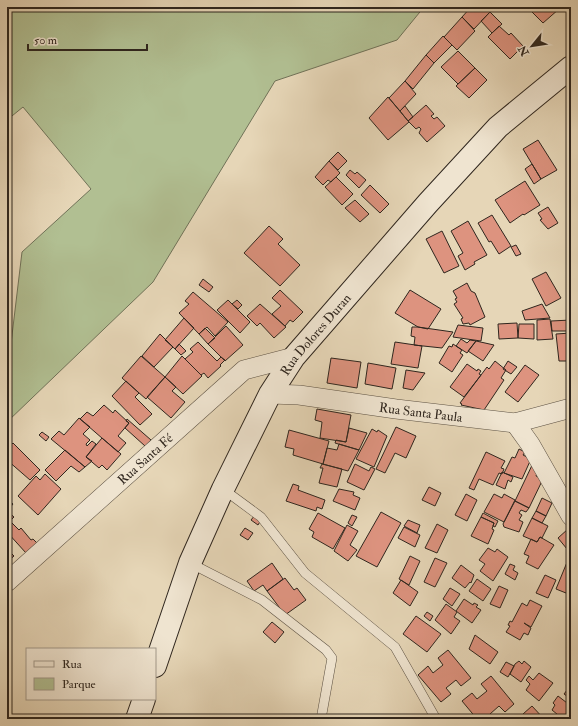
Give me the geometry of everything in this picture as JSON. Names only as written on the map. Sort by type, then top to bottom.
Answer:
[{"type":"street","name":"Rua Dolores Duran","points":[[156,663],[190,563],[223,489],[270,394],[294,357],[428,203],[498,127],[571,67]]},
{"type":"street","name":"Rua Santa Fé","points":[[7,582],[244,370],[294,357]]},
{"type":"street","name":"Rua Santa Paula","points":[[270,394],[299,395],[396,409],[515,423],[571,408]]},
{"type":"street","points":[[515,423],[530,444],[571,516]]},
{"type":"street","points":[[137,719],[144,700]]},
{"type":"lane","points":[[223,489],[261,517],[305,573],[395,647],[436,719]]},
{"type":"lane","points":[[190,563],[262,600],[326,650],[332,658],[321,719]]},
{"type":"green space","points":[[7,7],[424,7],[397,40],[275,81],[153,282],[7,422],[7,377],[22,252],[91,189],[23,107],[7,120]]},
{"type":"building","points":[[471,7],[485,7],[490,12],[474,29],[462,17]]},
{"type":"building","points":[[527,7],[557,7],[559,9],[543,23]]},
{"type":"building","points":[[490,12],[502,24],[492,33],[481,21]]},
{"type":"building","points":[[462,17],[475,31],[457,50],[444,37]]},
{"type":"building","points":[[499,26],[509,35],[511,33],[523,46],[510,59],[488,37]]},
{"type":"building","points":[[443,36],[452,45],[434,63],[426,55]]},
{"type":"building","points":[[458,51],[475,68],[458,84],[441,67]]},
{"type":"building","points":[[426,55],[434,63],[413,89],[405,81]]},
{"type":"building","points":[[475,68],[487,80],[469,98],[456,86]]},
{"type":"building","points":[[405,81],[416,94],[400,111],[389,98]]},
{"type":"building","points":[[388,97],[409,122],[388,140],[369,118]]},
{"type":"building","points":[[426,105],[434,114],[431,116],[434,119],[437,117],[445,126],[427,142],[419,133],[421,129],[419,127],[416,129],[408,121]]},
{"type":"building","points":[[405,106],[413,117],[408,121],[400,111]]},
{"type":"building","points":[[538,140],[557,170],[541,179],[523,149]]},
{"type":"building","points":[[338,152],[347,161],[338,170],[329,161]]},
{"type":"building","points":[[329,161],[340,173],[331,182],[328,180],[323,185],[315,177]]},
{"type":"building","points":[[532,164],[541,179],[534,184],[525,169]]},
{"type":"building","points":[[350,170],[355,174],[357,172],[366,180],[359,188],[346,175]]},
{"type":"building","points":[[336,177],[353,194],[342,205],[325,187]]},
{"type":"building","points":[[525,181],[540,205],[510,223],[495,200]]},
{"type":"building","points":[[370,185],[389,204],[380,213],[361,195]]},
{"type":"building","points":[[355,200],[369,214],[360,222],[345,208]]},
{"type":"building","points":[[548,207],[558,223],[548,229],[540,220],[542,219],[538,213]]},
{"type":"building","points":[[492,215],[511,246],[499,254],[491,241],[489,242],[478,223]]},
{"type":"building","points":[[468,221],[487,255],[474,262],[475,264],[465,270],[458,256],[463,253],[451,231]]},
{"type":"building","points":[[269,226],[283,239],[278,244],[300,265],[280,286],[244,253]]},
{"type":"building","points":[[442,231],[459,266],[444,273],[426,239]]},
{"type":"building","points":[[516,245],[521,254],[516,256],[511,247]]},
{"type":"building","points":[[546,272],[561,298],[546,306],[532,279]]},
{"type":"building","points":[[203,279],[213,287],[209,292],[199,285]]},
{"type":"building","points":[[467,283],[471,291],[475,293],[485,317],[470,325],[469,323],[463,324],[461,319],[463,318],[454,304],[457,302],[455,299],[457,298],[453,291]]},
{"type":"building","points":[[280,290],[303,312],[293,322],[290,320],[285,326],[272,314],[281,306],[272,298]]},
{"type":"building","points":[[410,290],[441,309],[428,329],[418,327],[395,313]]},
{"type":"building","points":[[193,292],[228,322],[215,336],[207,327],[199,334],[179,313],[189,304],[185,301]]},
{"type":"building","points":[[228,300],[250,322],[240,333],[217,310]]},
{"type":"building","points":[[237,300],[242,305],[238,309],[232,304]]},
{"type":"building","points":[[260,304],[286,327],[274,338],[260,323],[257,326],[247,316]]},
{"type":"building","points":[[542,304],[550,318],[525,320],[522,311]]},
{"type":"building","points":[[184,318],[194,328],[175,349],[165,340]]},
{"type":"building","points":[[550,319],[553,339],[537,340],[537,320]]},
{"type":"building","points":[[571,320],[571,333],[570,331],[552,331],[551,321]]},
{"type":"building","points":[[517,323],[518,338],[499,339],[498,324]]},
{"type":"building","points":[[519,324],[534,324],[534,339],[518,338]]},
{"type":"building","points":[[458,325],[483,328],[481,341],[453,337]]},
{"type":"building","points":[[226,326],[243,345],[225,361],[208,344]]},
{"type":"building","points":[[412,327],[453,332],[442,348],[414,345],[415,337],[411,336]]},
{"type":"building","points":[[205,328],[215,338],[208,344],[199,334]]},
{"type":"building","points":[[571,333],[571,361],[559,361],[556,334]]},
{"type":"building","points":[[160,334],[173,347],[154,367],[142,356]]},
{"type":"building","points":[[461,339],[467,343],[470,340],[476,341],[467,353],[456,346]]},
{"type":"building","points":[[476,341],[494,345],[483,361],[468,351]]},
{"type":"building","points":[[198,342],[217,361],[221,357],[225,360],[220,365],[221,366],[208,378],[204,373],[201,375],[185,359],[193,352],[190,349]]},
{"type":"building","points":[[395,342],[422,346],[418,368],[391,364]]},
{"type":"building","points":[[179,344],[186,351],[181,355],[175,349]]},
{"type":"building","points":[[453,344],[462,350],[460,353],[463,355],[452,372],[439,363],[449,346],[452,347]]},
{"type":"building","points":[[141,356],[165,377],[146,399],[122,378]]},
{"type":"building","points":[[182,356],[202,376],[183,394],[165,377]]},
{"type":"building","points":[[331,358],[361,362],[357,388],[327,383]]},
{"type":"building","points":[[495,361],[506,370],[501,378],[504,380],[484,410],[461,405],[462,404],[460,403],[487,367],[489,369]]},
{"type":"building","points":[[508,361],[517,367],[511,374],[503,369]]},
{"type":"building","points":[[368,363],[396,368],[392,389],[365,384]]},
{"type":"building","points":[[467,364],[477,371],[478,369],[481,371],[479,374],[481,375],[464,397],[450,387]]},
{"type":"building","points":[[525,365],[539,375],[518,402],[505,392]]},
{"type":"building","points":[[406,370],[425,373],[413,390],[403,388]]},
{"type":"building","points":[[165,377],[176,387],[172,391],[185,402],[171,418],[147,397]]},
{"type":"building","points":[[126,381],[139,393],[135,397],[152,414],[140,425],[112,396]]},
{"type":"building","points":[[104,405],[113,413],[115,410],[129,423],[118,436],[126,443],[118,452],[80,419],[87,412],[93,416]]},
{"type":"building","points":[[317,409],[351,415],[346,442],[320,438],[322,422],[315,420]]},
{"type":"building","points":[[79,418],[90,427],[83,434],[90,440],[86,444],[87,446],[92,441],[96,444],[86,457],[92,461],[85,467],[51,439],[59,431],[64,435]]},
{"type":"building","points":[[127,419],[151,440],[145,446],[125,428],[129,423],[126,421]]},
{"type":"building","points":[[396,427],[416,436],[406,458],[395,453],[385,473],[376,469]]},
{"type":"building","points":[[349,428],[367,433],[359,450],[335,443],[336,440],[346,442]]},
{"type":"building","points":[[372,429],[377,432],[378,430],[387,436],[374,467],[356,459]]},
{"type":"building","points":[[289,430],[329,441],[323,464],[293,455],[294,449],[285,447]]},
{"type":"building","points":[[42,432],[49,437],[46,441],[39,435]]},
{"type":"building","points":[[102,438],[121,454],[107,470],[102,465],[99,468],[86,457]]},
{"type":"building","points":[[13,443],[40,470],[30,480],[7,460],[7,449]]},
{"type":"building","points":[[339,444],[359,450],[348,471],[323,464],[327,448],[337,450]]},
{"type":"building","points":[[519,449],[525,452],[523,455],[531,459],[522,479],[504,473],[512,457],[515,458]]},
{"type":"building","points":[[65,450],[85,467],[79,472],[71,466],[56,481],[45,470]]},
{"type":"building","points":[[486,452],[505,461],[501,468],[504,469],[502,474],[499,473],[493,485],[479,479],[474,490],[469,488]]},
{"type":"building","points":[[535,459],[539,467],[536,476],[543,479],[529,508],[515,501]]},
{"type":"building","points":[[322,464],[342,469],[337,487],[319,483],[323,468],[320,468]]},
{"type":"building","points":[[355,464],[369,471],[371,467],[375,469],[364,490],[347,482]]},
{"type":"building","points":[[502,472],[513,477],[511,482],[508,480],[505,489],[496,485]]},
{"type":"building","points":[[45,474],[61,489],[38,515],[18,496],[36,476],[40,480]]},
{"type":"building","points":[[293,484],[299,486],[298,490],[325,500],[322,509],[317,507],[316,511],[286,501]]},
{"type":"building","points":[[429,487],[441,493],[435,506],[422,500]]},
{"type":"building","points":[[339,489],[354,492],[353,495],[360,498],[355,510],[333,501]]},
{"type":"building","points":[[466,494],[477,500],[467,521],[455,515]]},
{"type":"building","points":[[494,494],[502,498],[504,494],[515,500],[504,522],[484,512]]},
{"type":"building","points":[[542,498],[552,503],[546,516],[536,511]]},
{"type":"building","points":[[7,499],[13,504],[7,511]]},
{"type":"building","points":[[515,501],[529,508],[526,512],[521,510],[519,513],[522,515],[519,520],[523,522],[519,532],[504,527],[503,524]]},
{"type":"building","points":[[7,511],[14,517],[10,521],[19,530],[21,528],[31,540],[33,539],[37,543],[26,553],[7,532]]},
{"type":"building","points":[[536,511],[546,516],[542,523],[532,518]]},
{"type":"building","points":[[381,512],[401,523],[377,567],[356,556]]},
{"type":"building","points":[[318,513],[345,528],[333,549],[312,537],[314,532],[309,529]]},
{"type":"building","points":[[483,513],[498,521],[495,527],[493,526],[494,523],[481,517]]},
{"type":"building","points":[[255,515],[261,520],[258,525],[251,520]]},
{"type":"building","points":[[352,515],[357,517],[352,526],[348,523]]},
{"type":"building","points":[[481,517],[494,523],[492,529],[494,530],[488,544],[471,536]]},
{"type":"building","points":[[532,518],[548,526],[542,538],[540,537],[537,542],[523,536]]},
{"type":"building","points":[[408,520],[420,525],[417,533],[404,526]]},
{"type":"building","points":[[437,524],[448,530],[437,553],[425,548]]},
{"type":"building","points":[[347,525],[358,531],[350,545],[357,550],[348,561],[334,551]]},
{"type":"building","points":[[404,527],[420,535],[415,547],[398,538]]},
{"type":"building","points":[[245,528],[253,533],[248,540],[240,535]]},
{"type":"building","points":[[568,529],[571,533],[571,545],[567,549],[558,538]]},
{"type":"building","points":[[540,537],[554,545],[538,569],[526,563],[529,556],[524,554],[531,539],[537,542]]},
{"type":"building","points":[[488,548],[495,552],[497,549],[508,557],[493,581],[480,571],[485,564],[479,560]]},
{"type":"building","points":[[7,549],[14,556],[7,562]]},
{"type":"building","points":[[570,555],[571,586],[569,585],[566,593],[556,589]]},
{"type":"building","points":[[410,556],[420,561],[409,585],[399,579]]},
{"type":"building","points":[[435,558],[447,563],[435,587],[424,582]]},
{"type":"building","points":[[272,563],[283,579],[267,591],[263,585],[254,591],[247,581]]},
{"type":"building","points":[[510,564],[515,566],[513,570],[518,573],[515,580],[505,574]]},
{"type":"building","points":[[461,565],[474,575],[471,583],[470,582],[465,588],[452,578]]},
{"type":"building","points":[[545,575],[556,580],[548,598],[536,593]]},
{"type":"building","points":[[285,578],[294,590],[297,588],[306,600],[285,615],[267,591]]},
{"type":"building","points":[[477,579],[491,589],[483,601],[469,591]]},
{"type":"building","points":[[401,580],[418,592],[410,606],[393,593]]},
{"type":"building","points":[[499,586],[508,590],[500,608],[490,604]]},
{"type":"building","points":[[450,588],[460,594],[452,606],[443,599]]},
{"type":"building","points":[[464,599],[473,605],[474,603],[478,605],[476,607],[481,610],[472,623],[456,611]]},
{"type":"building","points":[[530,600],[542,606],[531,627],[524,623],[531,628],[528,635],[524,633],[520,640],[506,632],[510,626],[508,625],[510,621],[512,622],[522,603],[527,606]]},
{"type":"building","points":[[446,604],[457,612],[454,617],[460,621],[451,634],[435,620]]},
{"type":"building","points":[[427,612],[433,616],[430,621],[424,616]]},
{"type":"building","points":[[416,616],[441,634],[427,652],[403,634]]},
{"type":"building","points":[[272,622],[284,632],[275,643],[263,632]]},
{"type":"building","points":[[475,635],[498,652],[490,664],[469,649]]},
{"type":"building","points":[[448,650],[471,678],[461,686],[456,680],[446,688],[451,694],[441,702],[418,675],[428,666],[433,673],[443,665],[438,658]]},
{"type":"building","points":[[519,661],[522,664],[524,661],[531,667],[521,682],[510,674],[515,664]]},
{"type":"building","points":[[506,662],[514,666],[508,677],[500,672]]},
{"type":"building","points":[[539,673],[553,683],[539,701],[526,690],[530,684],[526,680],[529,676],[533,680]]},
{"type":"building","points":[[491,676],[514,704],[505,712],[499,706],[490,714],[494,719],[477,719],[462,701],[472,693],[477,699],[487,691],[481,684]]},
{"type":"building","points":[[571,685],[571,699],[564,694]]},
{"type":"building","points":[[558,696],[571,706],[571,715],[568,719],[563,719],[552,710],[555,705],[553,703]]},
{"type":"building","points":[[532,706],[544,719],[527,719],[523,714]]}]
